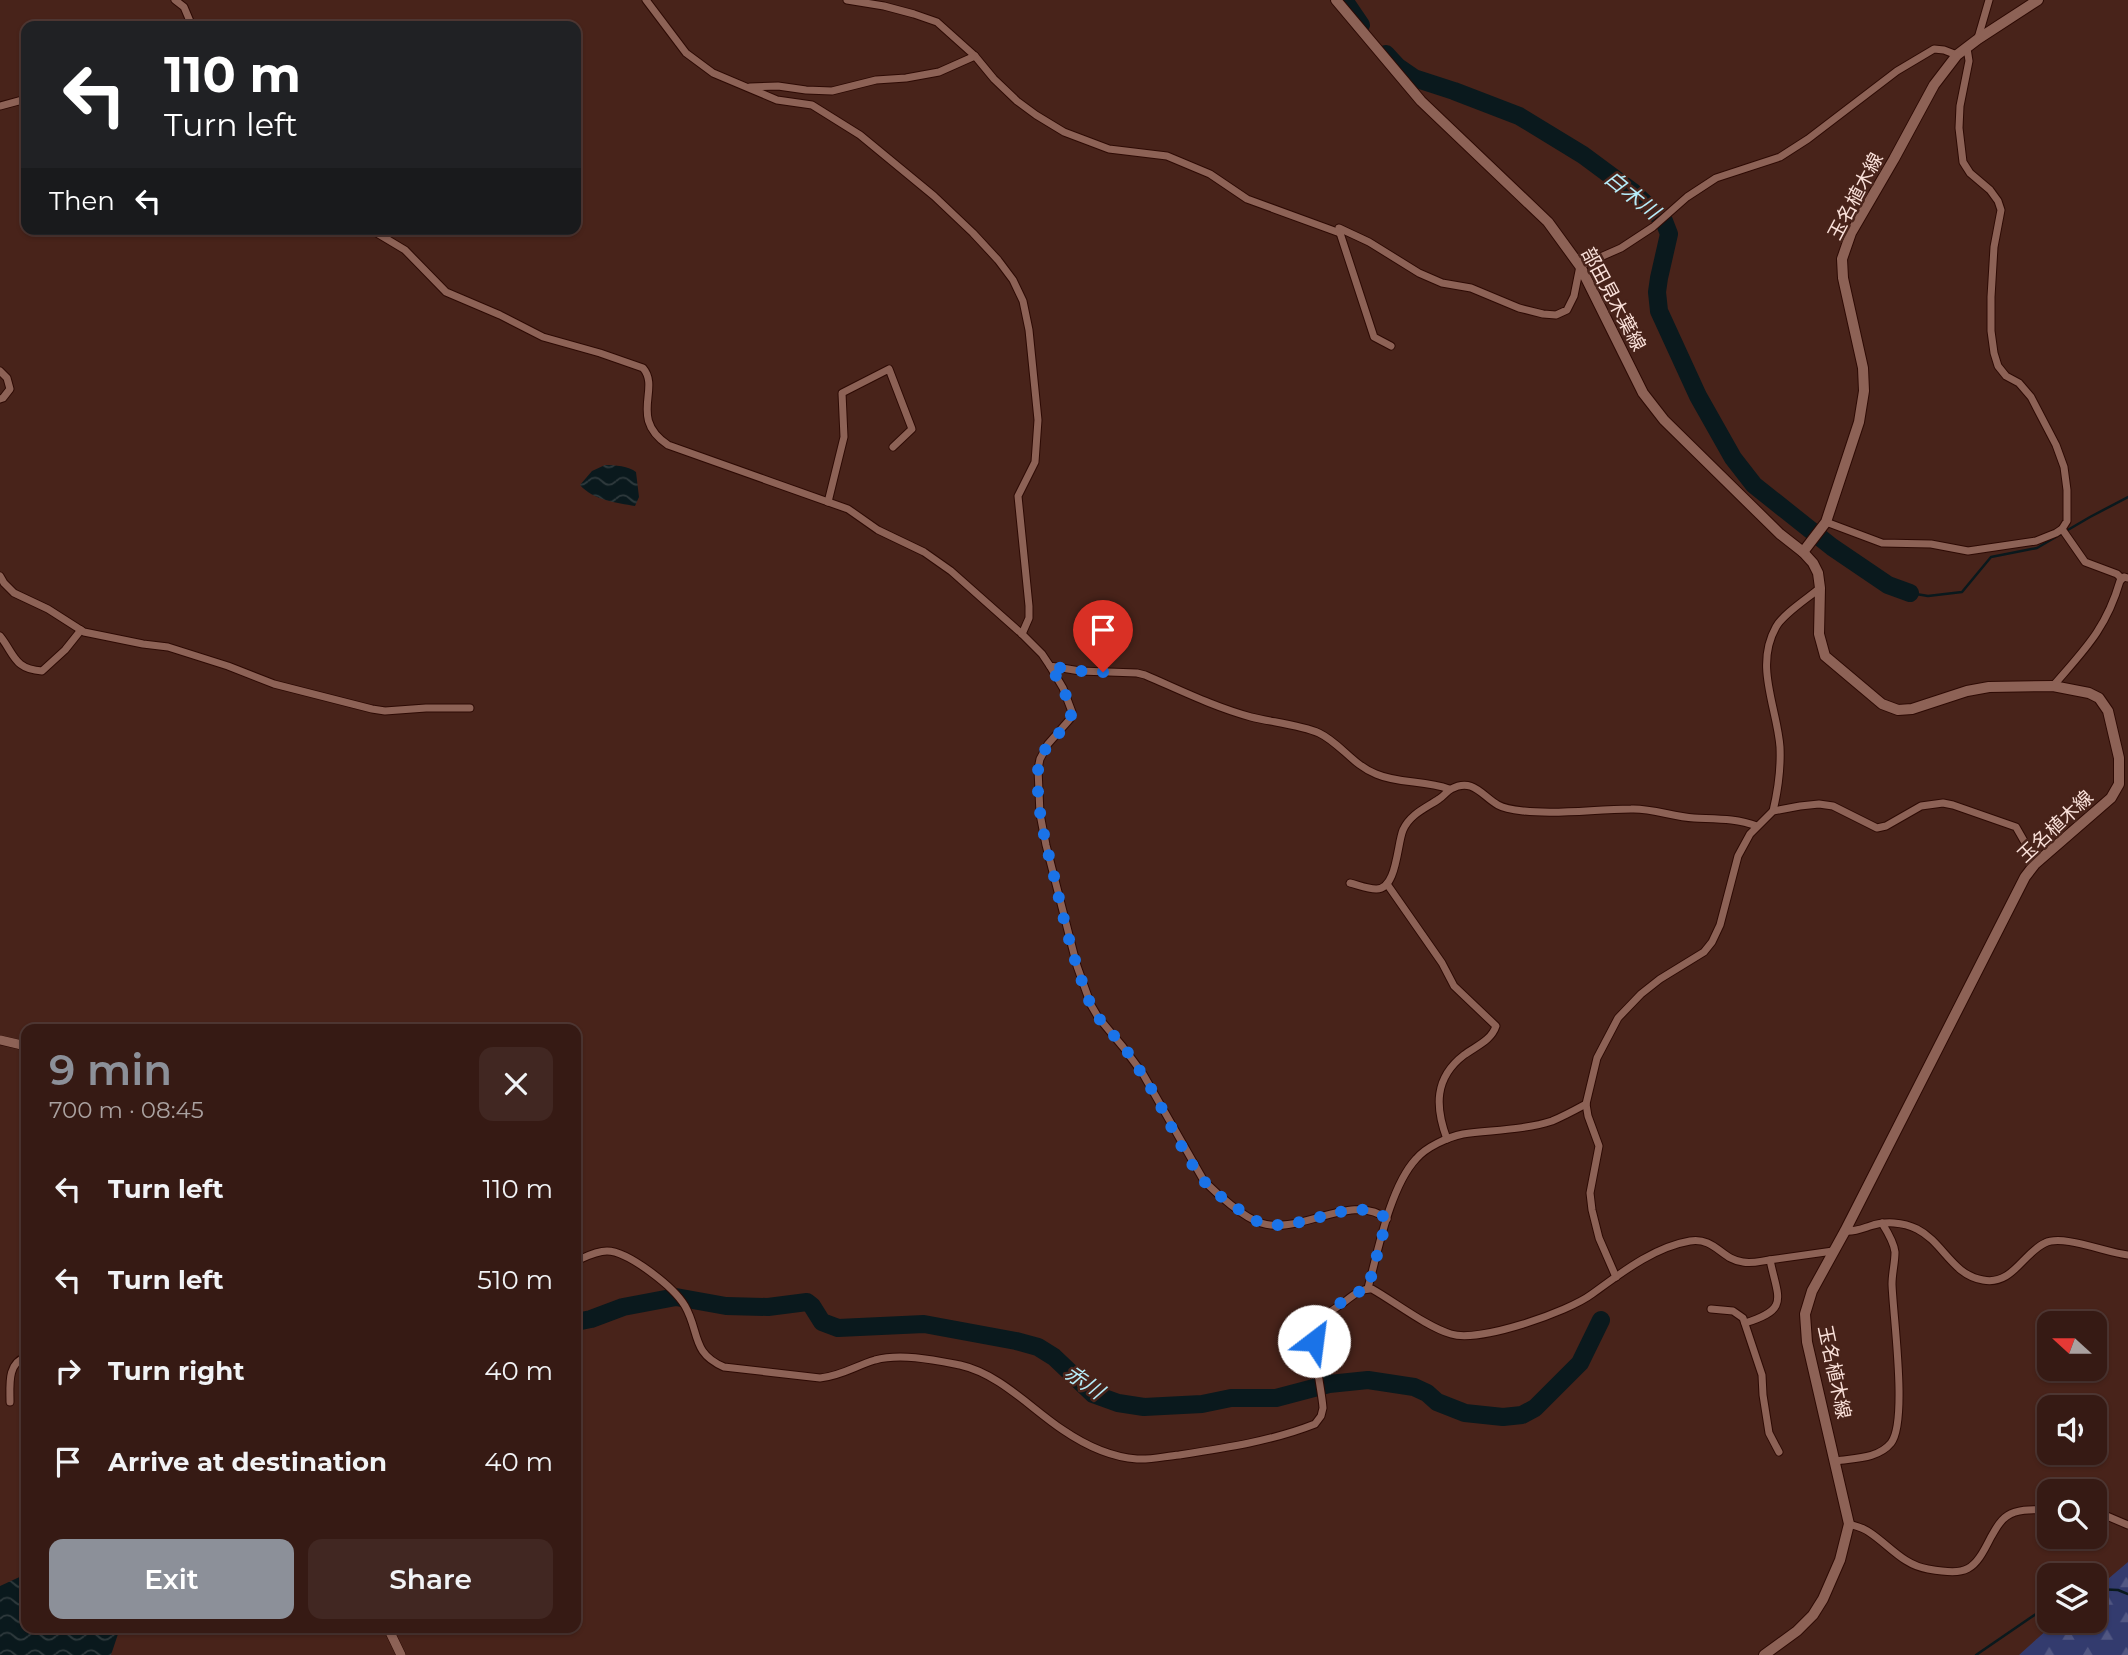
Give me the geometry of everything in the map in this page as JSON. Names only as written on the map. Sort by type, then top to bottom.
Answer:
[{"type":"main road","name":"部田見木葉線","points":[[1336,0],[1421,100],[1548,222],[1580,267],[1643,393],[1664,420],[1780,534],[1803,552]]},
{"type":"main road","name":"玉名植木線","points":[[1764,1655],[1797,1631],[1813,1615],[1840,1560],[1849,1524],[1808,1342],[1805,1314],[1812,1291],[2025,877],[2039,860],[2111,798],[2119,784],[2119,758],[2108,710],[2099,698],[2089,692],[2053,686],[1989,687],[1967,691],[1912,709],[1898,710],[1882,704],[1825,656],[1819,634],[1818,573],[1803,552],[1824,525],[1859,422],[1864,391],[1863,368],[1843,278],[1842,259],[1850,233],[1934,85],[1956,55],[2038,0]]},
{"type":"street","points":[[175,0],[184,6],[190,21]]},
{"type":"street","points":[[646,0],[686,53],[713,73],[777,100],[812,105],[860,135],[953,214],[998,260],[1013,280],[1023,301],[1029,330],[1038,420],[1037,455],[1018,496],[1029,606],[1029,618],[1022,634]]},
{"type":"street","points":[[847,0],[884,6],[937,22],[975,56],[1017,101],[1064,132],[1109,149],[1167,156],[1210,174],[1247,199],[1340,233]]},
{"type":"street","points":[[1978,39],[1989,0]]},
{"type":"street","points":[[1824,525],[1882,543],[1931,544],[1968,551],[2036,541],[2062,528],[2067,521],[2064,467],[2056,445],[2031,397],[2019,383],[2006,376],[1998,366],[1994,353],[1990,297],[1994,247],[2001,210],[1990,190],[1970,173],[1964,162],[1959,106],[1969,61],[1966,48]]},
{"type":"street","points":[[1391,346],[1374,337],[1339,228],[1369,242],[1419,273],[1442,282],[1471,288],[1519,307],[1556,315],[1567,310],[1574,296],[1580,267],[1620,248],[1716,178],[1780,157],[1897,71],[1934,50],[1944,50],[1956,55]]},
{"type":"street","points":[[747,88],[778,86],[832,90],[876,80],[939,72],[975,56]]},
{"type":"street","points":[[0,106],[21,100]]},
{"type":"street","points":[[379,235],[405,250],[446,292],[543,337],[643,368],[649,379],[648,420],[654,434],[668,445],[848,509],[878,530],[924,552],[951,571],[1022,634],[1050,666],[1063,688],[1072,712],[1040,759],[1038,791],[1042,830],[1077,966],[1098,1017],[1143,1074],[1205,1181],[1248,1216],[1261,1223],[1283,1225],[1338,1213],[1368,1210],[1378,1212],[1387,1219]]},
{"type":"street","points":[[828,502],[844,437],[842,393],[889,369],[912,429],[893,447]]},
{"type":"street","points":[[0,371],[7,378],[10,389],[0,399]]},
{"type":"street","points":[[2053,686],[2096,636],[2124,578],[2085,562],[2062,528]]},
{"type":"street","points":[[0,576],[14,593],[48,609],[84,632],[168,647],[274,684],[372,709],[385,711],[470,708]]},
{"type":"street","points":[[1773,811],[1780,771],[1780,745],[1767,681],[1768,647],[1777,624],[1820,588]]},
{"type":"street","points":[[0,636],[17,664],[42,671],[65,650],[80,630]]},
{"type":"street","points":[[1050,666],[1080,671],[1145,675],[1216,706],[1318,733],[1350,759],[1377,775],[1433,783],[1449,789],[1474,787],[1498,806],[1526,811],[1557,812],[1631,808],[1658,810],[1692,818],[1730,819],[1757,826]]},
{"type":"street","points":[[1350,883],[1375,889],[1387,884],[1397,861],[1404,828],[1416,813],[1442,798],[1449,789]]},
{"type":"street","points":[[1616,1277],[1599,1238],[1590,1193],[1599,1146],[1586,1104],[1597,1058],[1618,1018],[1641,994],[1704,951],[1712,942],[1720,925],[1738,856],[1743,844],[1757,826],[1773,811],[1819,804],[1833,806],[1878,828],[1921,806],[1943,803],[2016,827],[2028,848],[2039,860]]},
{"type":"street","points":[[1387,884],[1442,963],[1454,986],[1496,1026],[1493,1033],[1461,1057],[1446,1075],[1440,1088],[1437,1104],[1447,1139]]},
{"type":"street","points":[[0,1041],[21,1045]]},
{"type":"street","points":[[1368,1288],[1387,1219],[1405,1175],[1416,1158],[1447,1139],[1459,1135],[1552,1121],[1586,1104]]},
{"type":"street","points":[[1836,1461],[1878,1453],[1892,1442],[1897,1429],[1898,1386],[1892,1281],[1895,1252],[1882,1223]]},
{"type":"street","points":[[1844,1231],[1858,1231],[1882,1223],[1900,1224],[1919,1230],[1958,1268],[1983,1280],[1999,1280],[2037,1247],[2053,1240],[2128,1255]]},
{"type":"street","points":[[581,1259],[605,1251],[621,1253],[657,1278],[670,1288],[686,1308],[701,1350],[713,1362],[724,1367],[820,1378],[835,1377],[869,1362],[890,1358],[962,1366],[994,1378],[1084,1444],[1139,1459],[1246,1444],[1315,1424],[1323,1408],[1314,1341],[1315,1329],[1324,1317],[1353,1295],[1368,1288],[1450,1334],[1483,1335],[1565,1309],[1659,1252],[1692,1241],[1709,1243],[1729,1257],[1743,1262],[1833,1251]]},
{"type":"street","points":[[1745,1323],[1765,1317],[1778,1300],[1769,1259]]},
{"type":"street","points":[[1711,1309],[1733,1311],[1743,1318],[1762,1375],[1769,1433],[1779,1452]]},
{"type":"street","points":[[10,1402],[11,1373],[15,1363],[21,1359]]},
{"type":"street","points":[[1849,1524],[1868,1530],[1901,1558],[1914,1564],[1927,1569],[1961,1571],[1978,1562],[1999,1522],[2008,1514],[2021,1510],[2037,1510]]},
{"type":"street","points":[[2107,1516],[2128,1525]]},
{"type":"street","points":[[390,1633],[401,1655]]},
{"type":"green space","points":[[2128,1562],[2128,1655],[2019,1655],[2044,1633],[2107,1633],[2107,1580]]},
{"type":"water","points":[[605,465],[626,467],[636,472],[639,497],[635,506],[598,497],[580,485],[592,471]]},
{"type":"water","points":[[21,1576],[21,1633],[118,1633],[111,1655],[0,1655],[0,1586]]},
{"type":"waterway","name":"白木川","points":[[1344,0],[1361,25]]},
{"type":"waterway","name":"白木川","points":[[1386,54],[1414,78],[1519,116],[1583,155],[1633,192],[1664,221],[1669,234],[1657,292],[1659,311],[1698,396],[1733,458],[1754,485],[1832,547],[1888,585],[1910,593]]},
{"type":"waterway","points":[[1910,593],[1928,596],[1962,592],[1991,557],[2037,548],[2128,497]]},
{"type":"waterway","name":"赤川","points":[[581,1321],[623,1307],[676,1297],[726,1306],[768,1307],[807,1302],[822,1322],[838,1328],[924,1324],[1038,1347],[1054,1357],[1093,1394],[1118,1403],[1144,1407],[1202,1404],[1231,1398],[1276,1398],[1329,1384],[1368,1380],[1414,1387],[1437,1402],[1465,1413],[1503,1417],[1522,1415],[1535,1408],[1580,1363],[1601,1320]]},
{"type":"waterway","points":[[2107,1590],[2128,1594]]},
{"type":"waterway","points":[[1976,1655],[2037,1613]]},
{"type":"route","points":[[1103,672],[1050,666],[1063,688],[1072,712],[1070,719],[1043,752],[1038,769],[1042,830],[1077,966],[1098,1017],[1143,1074],[1192,1162],[1218,1194],[1253,1219],[1269,1225],[1368,1210],[1378,1212],[1387,1219],[1368,1288],[1353,1295],[1324,1317],[1315,1329],[1314,1341]]}]
